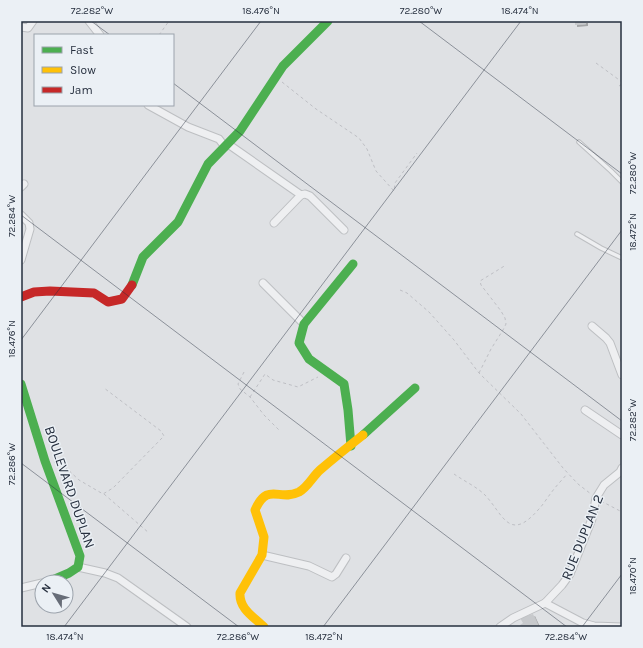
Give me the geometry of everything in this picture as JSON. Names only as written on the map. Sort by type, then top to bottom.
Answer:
[{"type":"street","points":[[21,27],[28,28],[33,21]]},
{"type":"street","points":[[88,21],[99,34]]},
{"type":"street","points":[[21,297],[34,292],[50,291],[94,294],[108,302],[122,299],[132,285],[143,257],[178,222],[208,164],[240,131],[283,66],[328,21]]},
{"type":"street","points":[[150,106],[188,127],[219,139],[227,146],[301,195]]},
{"type":"street","points":[[274,222],[301,195],[308,194],[344,230]]},
{"type":"street","points":[[21,215],[29,223],[30,229],[21,260]]},
{"type":"street","points":[[351,446],[344,384],[309,359],[299,343],[304,324],[352,264]]},
{"type":"street","points":[[263,283],[304,324]]},
{"type":"street","points":[[592,326],[610,343],[622,375]]},
{"type":"street","name":"BOULEVARD DUPLAN","points":[[21,384],[45,461],[80,556],[78,567],[67,574]]},
{"type":"street","points":[[264,627],[242,606],[239,599],[240,593],[262,555],[264,537],[255,510],[260,499],[272,492],[290,494],[298,492],[318,472],[351,446],[415,388]]},
{"type":"street","points":[[585,410],[622,434]]},
{"type":"street","name":"RUE DUPLAN 2","points":[[500,627],[513,618],[545,603],[562,585],[570,574],[592,519],[596,498],[604,486],[620,472],[622,468]]},
{"type":"street","points":[[262,555],[309,566],[332,577],[336,574],[346,558]]},
{"type":"street","points":[[78,567],[105,573],[118,578],[187,627]]},
{"type":"street","points":[[21,588],[34,585]]},
{"type":"street","points":[[545,603],[583,624],[622,627]]},
{"type":"lane","points":[[578,142],[622,182]]},
{"type":"lane","points":[[577,234],[622,258]]},
{"type":"path","points":[[160,34],[169,21]]},
{"type":"path","points":[[596,63],[622,83],[619,86]]},
{"type":"path","points":[[276,77],[316,109],[359,138],[367,149],[376,171],[394,191],[395,183],[417,153]]},
{"type":"path","points":[[479,373],[506,324],[502,311],[481,285],[480,281],[506,265]]},
{"type":"path","points":[[400,290],[407,293],[429,312],[454,340],[479,373],[521,414],[543,444],[578,484],[596,498],[622,512]]},
{"type":"path","points":[[244,372],[238,384],[240,389],[279,430]]},
{"type":"path","points":[[250,398],[265,374],[273,380],[298,388],[327,372]]},
{"type":"path","points":[[103,494],[113,488],[164,436],[161,431],[104,388]]},
{"type":"path","points":[[45,461],[63,465],[79,480],[103,494],[149,533]]},
{"type":"path","points":[[454,474],[481,492],[503,520],[507,523],[519,524],[526,521],[538,510],[568,473]]},
{"type":"building","points":[[575,21],[586,21],[586,24],[575,25]]},
{"type":"building","points":[[533,614],[539,627],[521,627],[520,625],[523,623],[520,618]]},
{"type":"traffic: fast","points":[[132,285],[143,257],[178,222],[208,164],[240,131],[283,66],[328,21]]},
{"type":"traffic: fast","points":[[351,446],[344,384],[309,359],[299,343],[304,324],[353,264]]},
{"type":"traffic: fast","points":[[21,384],[45,461],[80,556],[78,567],[67,574]]},
{"type":"traffic: fast","points":[[363,435],[415,388]]},
{"type":"traffic: slow","points":[[264,627],[248,612],[240,599],[240,593],[262,555],[264,537],[255,510],[260,501],[269,494],[286,495],[302,490],[320,470],[363,435]]},
{"type":"traffic: jam","points":[[21,297],[34,292],[50,291],[94,293],[108,302],[122,299],[132,285]]}]
